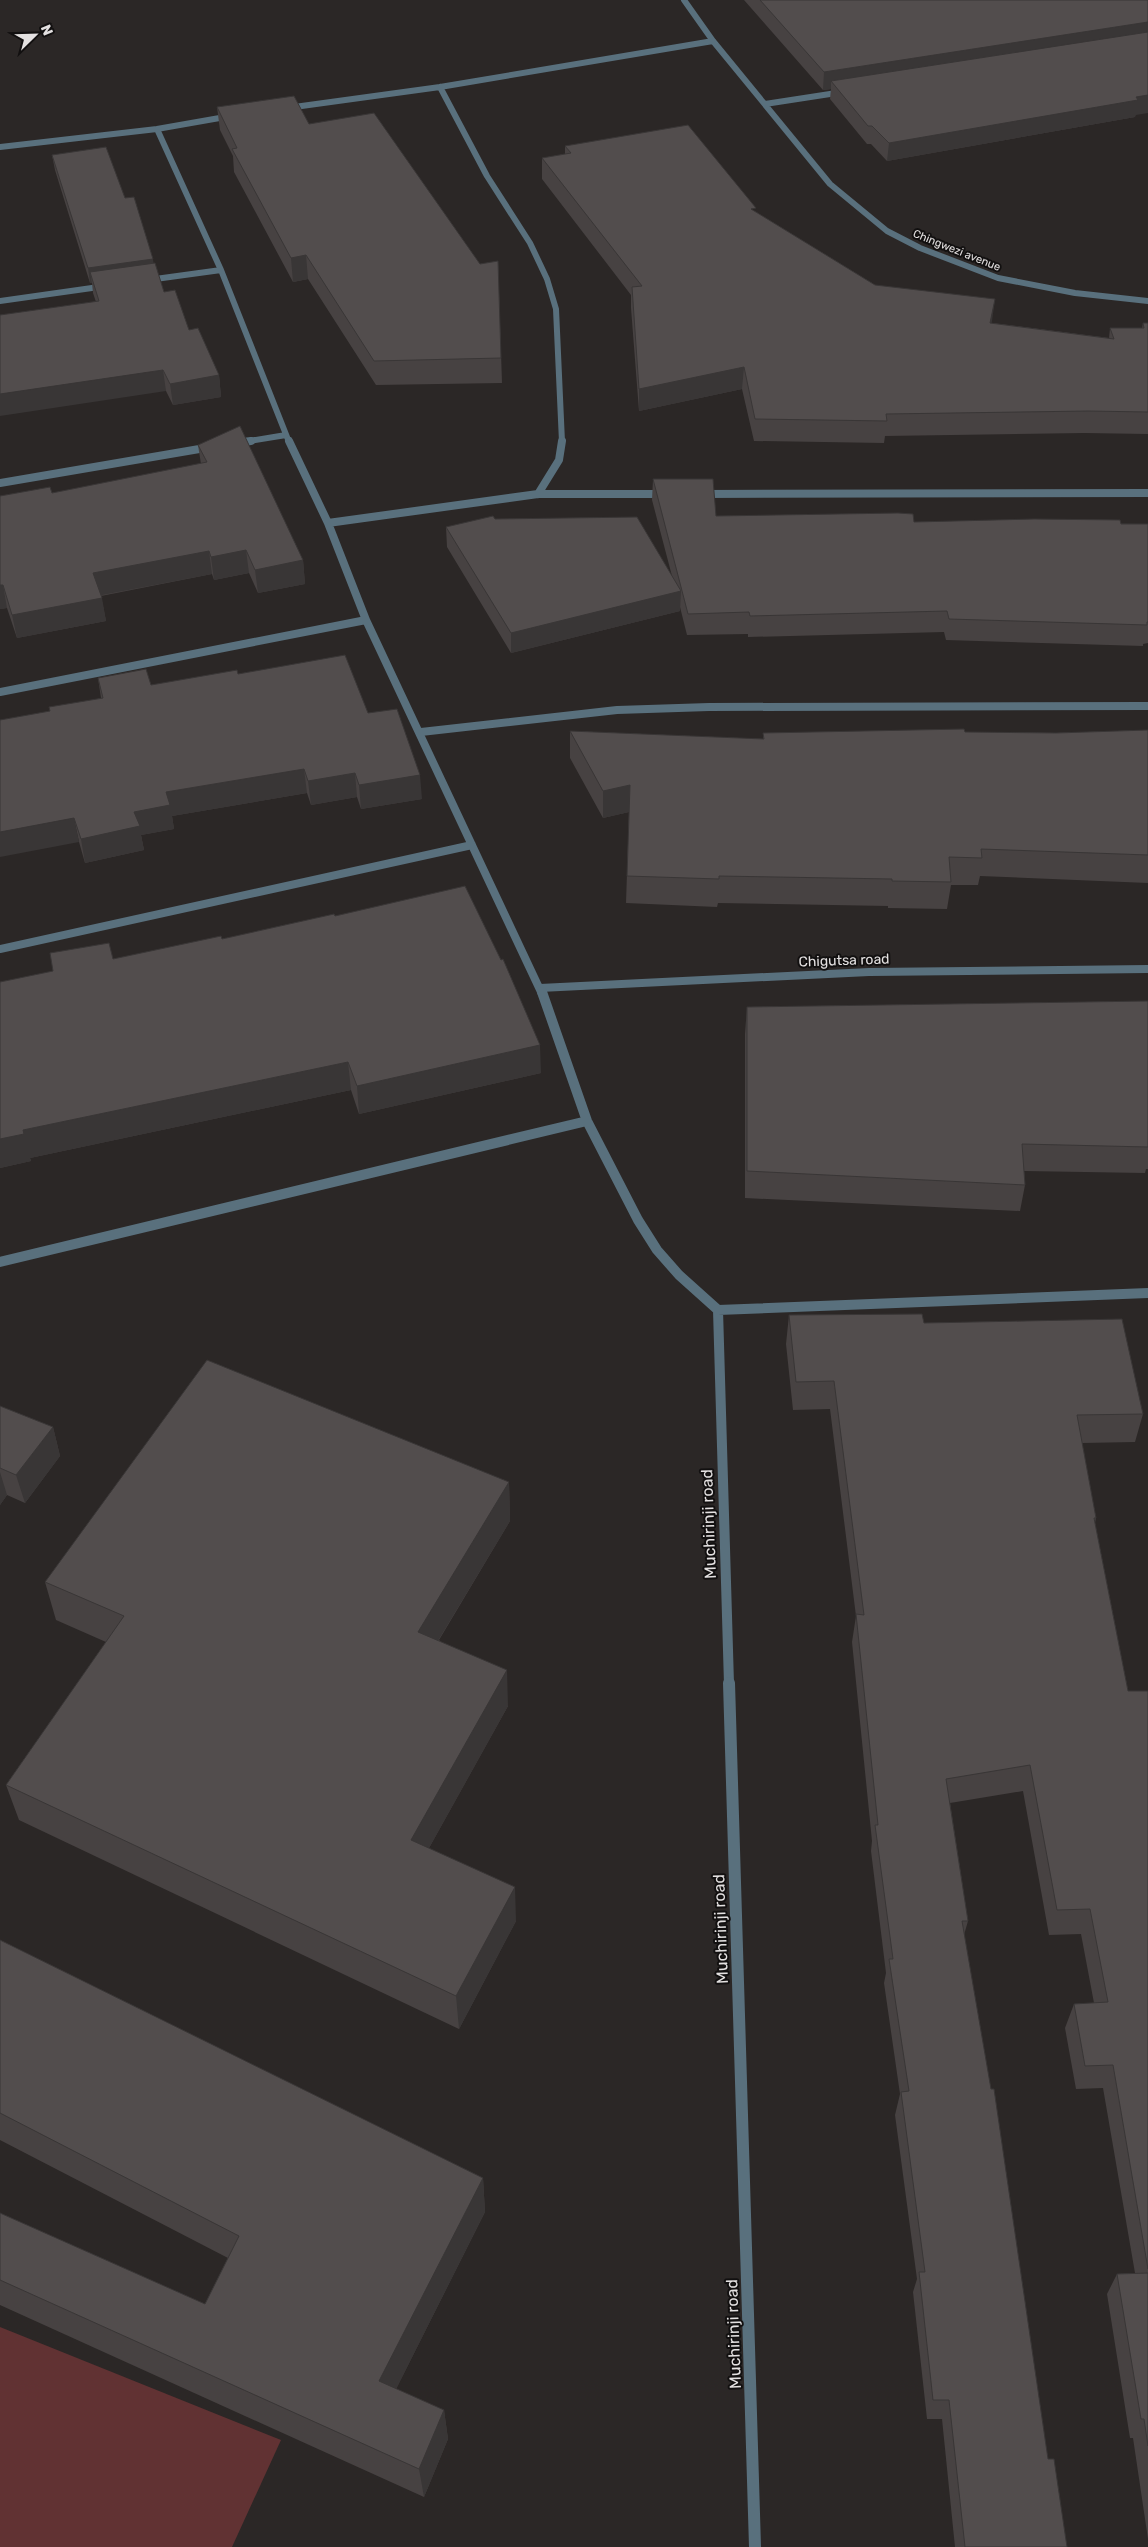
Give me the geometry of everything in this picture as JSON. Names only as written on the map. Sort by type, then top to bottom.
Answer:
[{"type":"street","name":"Chingwezi avenue","points":[[684,0],[713,41],[830,184],[887,230],[920,248],[998,278],[1075,292],[1148,301]]},
{"type":"street","points":[[275,110],[440,87],[713,41]]},
{"type":"street","points":[[440,87],[487,176],[530,244],[547,280],[556,309],[562,448],[559,460],[538,494]]},
{"type":"street","points":[[765,104],[854,90]]},
{"type":"street","points":[[0,147],[157,129],[237,115]]},
{"type":"street","points":[[157,129],[221,270],[286,435],[328,523],[366,620],[421,732],[540,988],[587,1121],[638,1220],[657,1250],[679,1275],[718,1310],[1148,1293]]},
{"type":"street","points":[[144,281],[221,270]]},
{"type":"street","points":[[0,301],[115,285]]},
{"type":"street","points":[[228,444],[286,435]]},
{"type":"street","points":[[0,482],[219,446]]},
{"type":"street","points":[[695,494],[1148,493]]},
{"type":"street","points":[[328,523],[538,494],[676,494]]},
{"type":"street","points":[[0,692],[366,620]]},
{"type":"street","points":[[421,732],[617,710],[709,707],[1148,706]]},
{"type":"street","points":[[0,949],[472,845]]},
{"type":"street","name":"Chigutsa road","points":[[540,988],[869,972],[1148,969]]},
{"type":"street","points":[[0,1262],[587,1121]]},
{"type":"street","name":"Muchirinji road","points":[[718,1310],[755,2547]]},
{"type":"shaded area","points":[[0,2327],[281,2440],[232,2547],[0,2547]]},
{"type":"building","points":[[760,0],[1148,0],[1148,22],[824,72]]},
{"type":"building","points":[[1148,32],[1148,95],[1136,97],[1138,100],[889,143],[872,126],[868,126],[831,81]]},
{"type":"building","points":[[294,96],[309,124],[374,113],[480,264],[498,261],[501,358],[374,361],[306,255],[291,258],[232,149],[237,148],[217,107]]},
{"type":"building","points":[[688,125],[756,208],[751,209],[875,285],[995,299],[990,323],[1114,339],[1110,328],[1144,328],[1143,323],[1148,323],[1148,412],[886,414],[887,421],[755,419],[744,367],[639,389],[632,287],[642,286],[542,158],[571,153],[565,146]]},
{"type":"building","points":[[106,147],[125,198],[134,197],[153,259],[88,268],[52,155]]},
{"type":"building","points":[[155,263],[164,292],[175,290],[189,330],[198,328],[219,375],[170,384],[163,370],[0,394],[0,315],[99,301],[90,272]]},
{"type":"building","points":[[240,426],[303,560],[255,570],[246,550],[211,557],[209,551],[93,573],[102,598],[12,615],[3,585],[0,585],[0,496],[50,487],[52,493],[207,462],[198,445]]},
{"type":"building","points":[[653,479],[713,479],[716,516],[898,513],[913,514],[914,522],[1034,519],[1120,520],[1121,524],[1148,524],[1148,622],[1147,625],[949,619],[947,611],[750,616],[749,612],[688,614]]},
{"type":"building","points":[[493,516],[495,519],[637,517],[681,591],[511,633],[446,527]]},
{"type":"building","points":[[345,655],[368,713],[397,709],[420,775],[359,785],[355,773],[308,781],[304,769],[166,792],[170,805],[134,812],[140,826],[81,839],[74,818],[0,832],[0,720],[50,711],[49,707],[103,698],[98,678],[146,669],[151,685],[237,670],[238,674]]},
{"type":"building","points":[[964,729],[965,732],[1056,733],[1148,730],[1148,855],[981,849],[982,858],[949,857],[951,882],[892,881],[892,879],[719,876],[719,879],[627,876],[630,785],[603,791],[570,731],[764,739],[763,733]]},
{"type":"building","points":[[465,886],[501,960],[503,959],[540,1045],[357,1086],[348,1062],[23,1130],[24,1134],[0,1139],[0,982],[53,971],[50,953],[109,943],[113,959],[221,936],[222,939],[334,914],[335,916]]},
{"type":"building","points":[[1148,1001],[1148,1147],[1022,1144],[1025,1185],[747,1171],[747,1007]]},
{"type":"building","points":[[922,1314],[924,1323],[1122,1319],[1143,1414],[1077,1415],[1096,1518],[1094,1518],[1128,1691],[1148,1691],[1148,2269],[1113,2065],[1085,2066],[1074,2004],[1108,2002],[1090,1909],[1057,1910],[1030,1765],[946,1779],[968,1921],[962,1921],[991,2089],[994,2089],[1048,2459],[1054,2459],[1067,2547],[965,2547],[949,2400],[933,2400],[919,2272],[925,2272],[901,2092],[909,2091],[889,1959],[893,1959],[875,1825],[878,1825],[856,1614],[864,1615],[834,1381],[796,1382],[789,1315]]},
{"type":"building","points":[[207,1360],[509,1482],[418,1632],[507,1670],[411,1840],[515,1887],[456,1996],[6,1785],[124,1616],[45,1582]]},
{"type":"building","points":[[0,1406],[53,1427],[16,1475],[0,1468]]},
{"type":"building","points":[[0,1940],[483,2178],[379,2381],[444,2410],[419,2469],[0,2280],[0,2213],[205,2304],[239,2236],[0,2113]]},
{"type":"building","points":[[1148,2273],[1148,2446],[1144,2419],[1141,2419],[1117,2274]]}]
